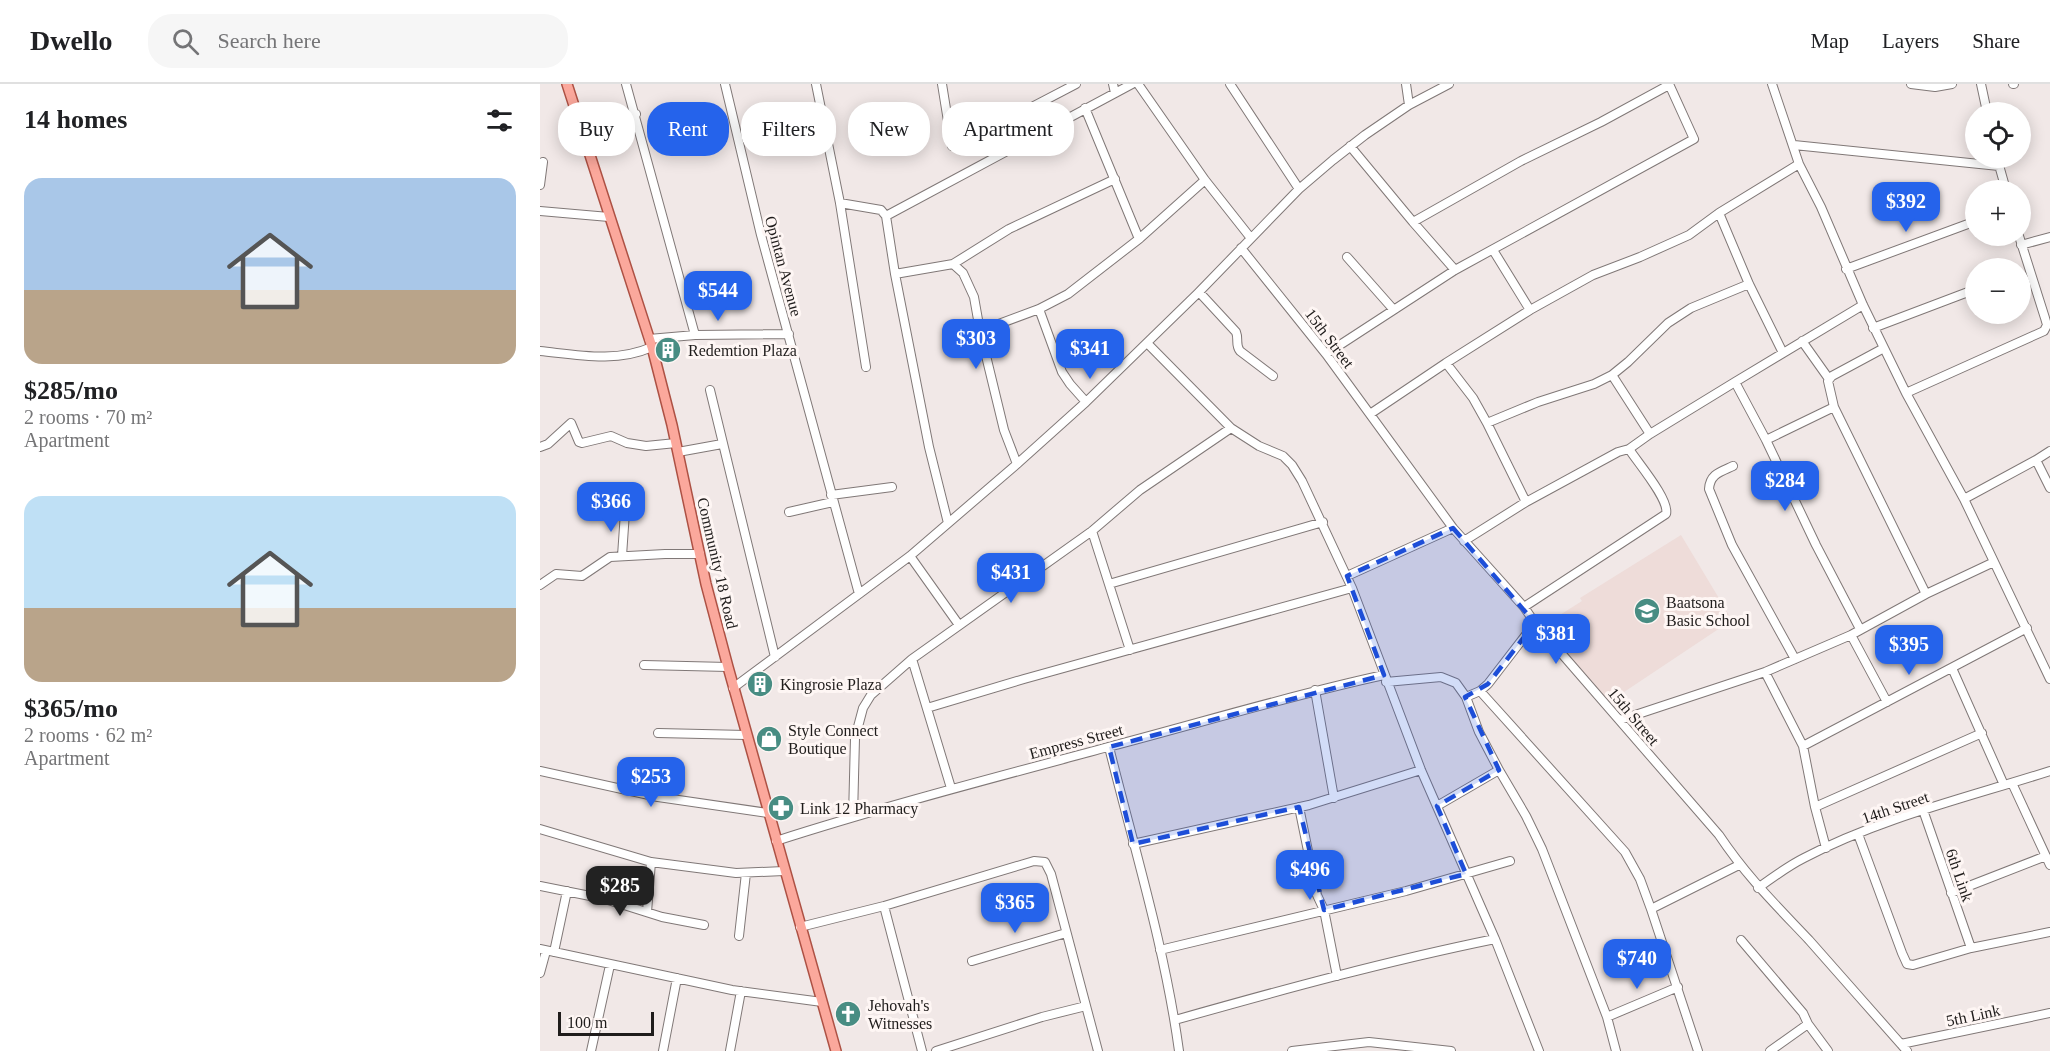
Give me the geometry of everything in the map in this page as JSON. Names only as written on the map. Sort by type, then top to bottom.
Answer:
[{"type":"main road","name":"Community 18 Road","points":[[567,84],[572,102]]},
{"type":"main road","name":"Community 18 Road","points":[[589,156],[650,343],[677,447],[700,555],[733,688],[836,1051]]},
{"type":"street","points":[[626,84],[695,335]]},
{"type":"street","name":"Opintan Avenue","points":[[725,84],[756,216],[859,594]]},
{"type":"street","points":[[816,84],[840,202],[866,367]]},
{"type":"street","points":[[942,84],[952,146],[967,141],[1076,84]]},
{"type":"street","points":[[1113,84],[1115,93]]},
{"type":"street","points":[[886,216],[1132,84]]},
{"type":"street","points":[[1138,84],[1205,180],[1250,237]]},
{"type":"street","points":[[1230,84],[1299,189]]},
{"type":"street","points":[[1406,84],[1409,105]]},
{"type":"street","points":[[733,688],[910,556],[1017,464],[1147,343],[1299,189],[1350,146],[1409,105],[1449,84]]},
{"type":"street","points":[[1326,354],[1455,270],[1694,139],[1669,84],[1601,122],[1521,161],[1413,222]]},
{"type":"street","points":[[1774,84],[1799,164],[1821,207],[1873,328],[1964,499],[2050,679]]},
{"type":"street","points":[[1911,84],[1935,87],[1952,84]]},
{"type":"street","points":[[1981,84],[1985,102]]},
{"type":"street","points":[[1085,108],[1139,239]]},
{"type":"street","points":[[1794,145],[1965,159]]},
{"type":"street","points":[[1350,146],[1455,270]]},
{"type":"street","points":[[540,185],[543,162]]},
{"type":"street","points":[[1370,414],[1530,310],[1593,275],[1689,235],[1719,213],[1799,164]]},
{"type":"street","points":[[896,274],[953,264],[1009,229],[1115,179]]},
{"type":"street","points":[[980,331],[1039,309],[1068,294],[1139,239],[1205,180]]},
{"type":"street","points":[[840,202],[881,210],[886,216],[929,447],[948,523]]},
{"type":"street","points":[[540,211],[609,217]]},
{"type":"street","points":[[1719,213],[1749,284],[1783,353]]},
{"type":"street","points":[[1846,269],[1965,224]]},
{"type":"street","points":[[2031,242],[2050,237]]},
{"type":"street","name":"15th Street","points":[[1241,248],[1326,354],[1453,528],[1524,607],[1535,623],[1719,836],[1758,888],[1877,1015],[1904,1048]]},
{"type":"street","points":[[1493,250],[1530,310]]},
{"type":"street","points":[[1347,257],[1393,309]]},
{"type":"street","points":[[953,264],[969,282],[974,297],[1004,430],[1017,464]]},
{"type":"street","points":[[1487,423],[1538,402],[1594,384],[1612,375],[1668,323],[1691,308],[1749,284]]},
{"type":"street","points":[[1906,393],[2044,331],[2047,326],[2045,318],[2031,287]]},
{"type":"street","points":[[1199,292],[1236,332],[1240,351],[1272,376]]},
{"type":"street","points":[[1873,328],[1965,293]]},
{"type":"street","points":[[1464,541],[1526,502],[1618,452],[1629,449],[1863,305]]},
{"type":"street","points":[[1039,309],[1062,372],[1086,402]]},
{"type":"street","points":[[540,351],[595,357],[620,357],[636,354],[650,343],[695,335],[789,334]]},
{"type":"street","points":[[1802,342],[1829,379],[1834,407],[1926,594]]},
{"type":"street","points":[[1147,343],[1231,428],[1259,446],[1282,456],[1292,465],[1323,522],[1347,576],[1421,770],[1495,939],[1539,1051]]},
{"type":"street","points":[[1829,379],[1884,348]]},
{"type":"street","points":[[1446,363],[1473,398],[1526,502]]},
{"type":"street","points":[[1612,375],[1650,434]]},
{"type":"street","points":[[1735,382],[1860,630]]},
{"type":"street","points":[[710,390],[775,657]]},
{"type":"street","points":[[1766,440],[1834,407]]},
{"type":"street","points":[[540,447],[548,444],[571,423],[582,443],[611,436],[627,443],[646,446],[677,447],[722,444]]},
{"type":"street","points":[[854,817],[855,738],[862,708],[876,690],[912,659],[1092,531],[1140,490],[1231,428]]},
{"type":"street","points":[[1524,607],[1666,514],[1667,507],[1629,449]]},
{"type":"street","points":[[1964,499],[2050,451]]},
{"type":"street","points":[[2036,460],[2050,488]]},
{"type":"street","points":[[1733,466],[1713,475],[1709,482],[1709,489],[1732,545],[1795,659]]},
{"type":"street","points":[[789,512],[832,499],[892,487]]},
{"type":"street","points":[[622,556],[625,512]]},
{"type":"street","points":[[1109,584],[1323,522]]},
{"type":"street","points":[[1347,576],[1453,528]]},
{"type":"street","points":[[1092,531],[1130,650]]},
{"type":"street","points":[[540,585],[556,574],[582,576],[610,557],[700,555]]},
{"type":"street","points":[[910,556],[959,625]]},
{"type":"street","points":[[1620,720],[1765,672],[1851,635],[1926,594],[1994,562]]},
{"type":"street","points":[[927,708],[972,693],[1352,588]]},
{"type":"street","points":[[1535,623],[1480,691],[1466,697],[1475,722],[1542,849],[1607,1017],[1616,1051]]},
{"type":"street","points":[[1803,746],[2027,628]]},
{"type":"street","points":[[1851,635],[1887,702]]},
{"type":"street","points":[[912,659],[951,789]]},
{"type":"street","points":[[644,664],[728,668]]},
{"type":"street","points":[[1952,668],[1982,733],[2050,865]]},
{"type":"street","points":[[1765,672],[1803,746],[1826,848]]},
{"type":"street","name":"Empress Street","points":[[776,841],[951,789],[1315,690],[1385,678],[1441,677],[1456,682],[1466,697]]},
{"type":"street","points":[[1315,690],[1334,798]]},
{"type":"street","points":[[1480,691],[1625,852],[1640,879],[1652,909],[1698,1051]]},
{"type":"street","points":[[658,733],[746,735]]},
{"type":"street","points":[[1815,807],[1982,733]]},
{"type":"street","points":[[1109,747],[1160,950],[1175,1020],[1179,1051]]},
{"type":"street","points":[[1133,844],[1299,807],[1421,770]]},
{"type":"street","points":[[1437,806],[1499,770]]},
{"type":"street","points":[[540,771],[658,796],[768,813]]},
{"type":"street","name":"14th Street","points":[[1758,888],[1804,858],[1858,834],[1923,810],[2050,771]]},
{"type":"street","points":[[1299,807],[1337,976]]},
{"type":"street","name":"6th Link","points":[[1923,810],[1971,948]]},
{"type":"street","points":[[540,830],[651,862],[746,873],[784,871]]},
{"type":"street","points":[[1858,834],[1907,964],[1913,965],[1971,948],[2050,932]]},
{"type":"street","points":[[1951,893],[2046,856]]},
{"type":"street","points":[[801,927],[885,906],[1039,860],[1045,862],[1049,866],[1098,1051]]},
{"type":"street","points":[[1160,950],[1406,891],[1510,861]]},
{"type":"street","points":[[647,912],[651,862]]},
{"type":"street","points":[[1652,909],[1739,865]]},
{"type":"street","points":[[739,936],[746,873]]},
{"type":"street","points":[[540,886],[605,899],[662,917],[704,926]]},
{"type":"street","points":[[540,973],[567,891]]},
{"type":"street","points":[[885,906],[922,1051]]},
{"type":"street","points":[[972,961],[1066,933]]},
{"type":"street","points":[[1175,1020],[1337,976],[1495,939]]},
{"type":"street","points":[[1741,940],[1803,1012],[1808,1024],[1828,1051]]},
{"type":"street","points":[[547,951],[741,991],[822,1002]]},
{"type":"street","points":[[591,1051],[610,965]]},
{"type":"street","points":[[663,1051],[677,978]]},
{"type":"street","points":[[1607,1017],[1678,987]]},
{"type":"street","points":[[730,1051],[741,991]]},
{"type":"street","points":[[936,1051],[1042,1017],[1086,1006]]},
{"type":"street","name":"5th Link","points":[[1904,1048],[2050,1013]]},
{"type":"street","points":[[1770,1051],[1808,1024]]},
{"type":"street","points":[[1292,1051],[1369,1042],[1451,1051]]},
{"type":"highlighted area","points":[[1453,528],[1535,623],[1488,684],[1465,697],[1499,770],[1437,806],[1466,874],[1324,910],[1299,807],[1133,844],[1109,747],[1384,675],[1347,576]]},
{"type":"shaded area","name":"Baatsona Basic School","points":[[1681,535],[1732,620],[1606,704],[1544,625],[1582,601],[1580,598]]},
{"type":"place","name":"Redemtion Plaza","points":[[668,350]]},
{"type":"place","name":"Baatsona Basic School","points":[[1647,611]]},
{"type":"place","name":"Kingrosie Plaza","points":[[760,684]]},
{"type":"place","name":"Style Connect Boutique","points":[[769,739]]},
{"type":"place","name":"Link 12 Pharmacy","points":[[781,808]]},
{"type":"place","name":"Jehovah's Witnesses","points":[[848,1014]]}]
